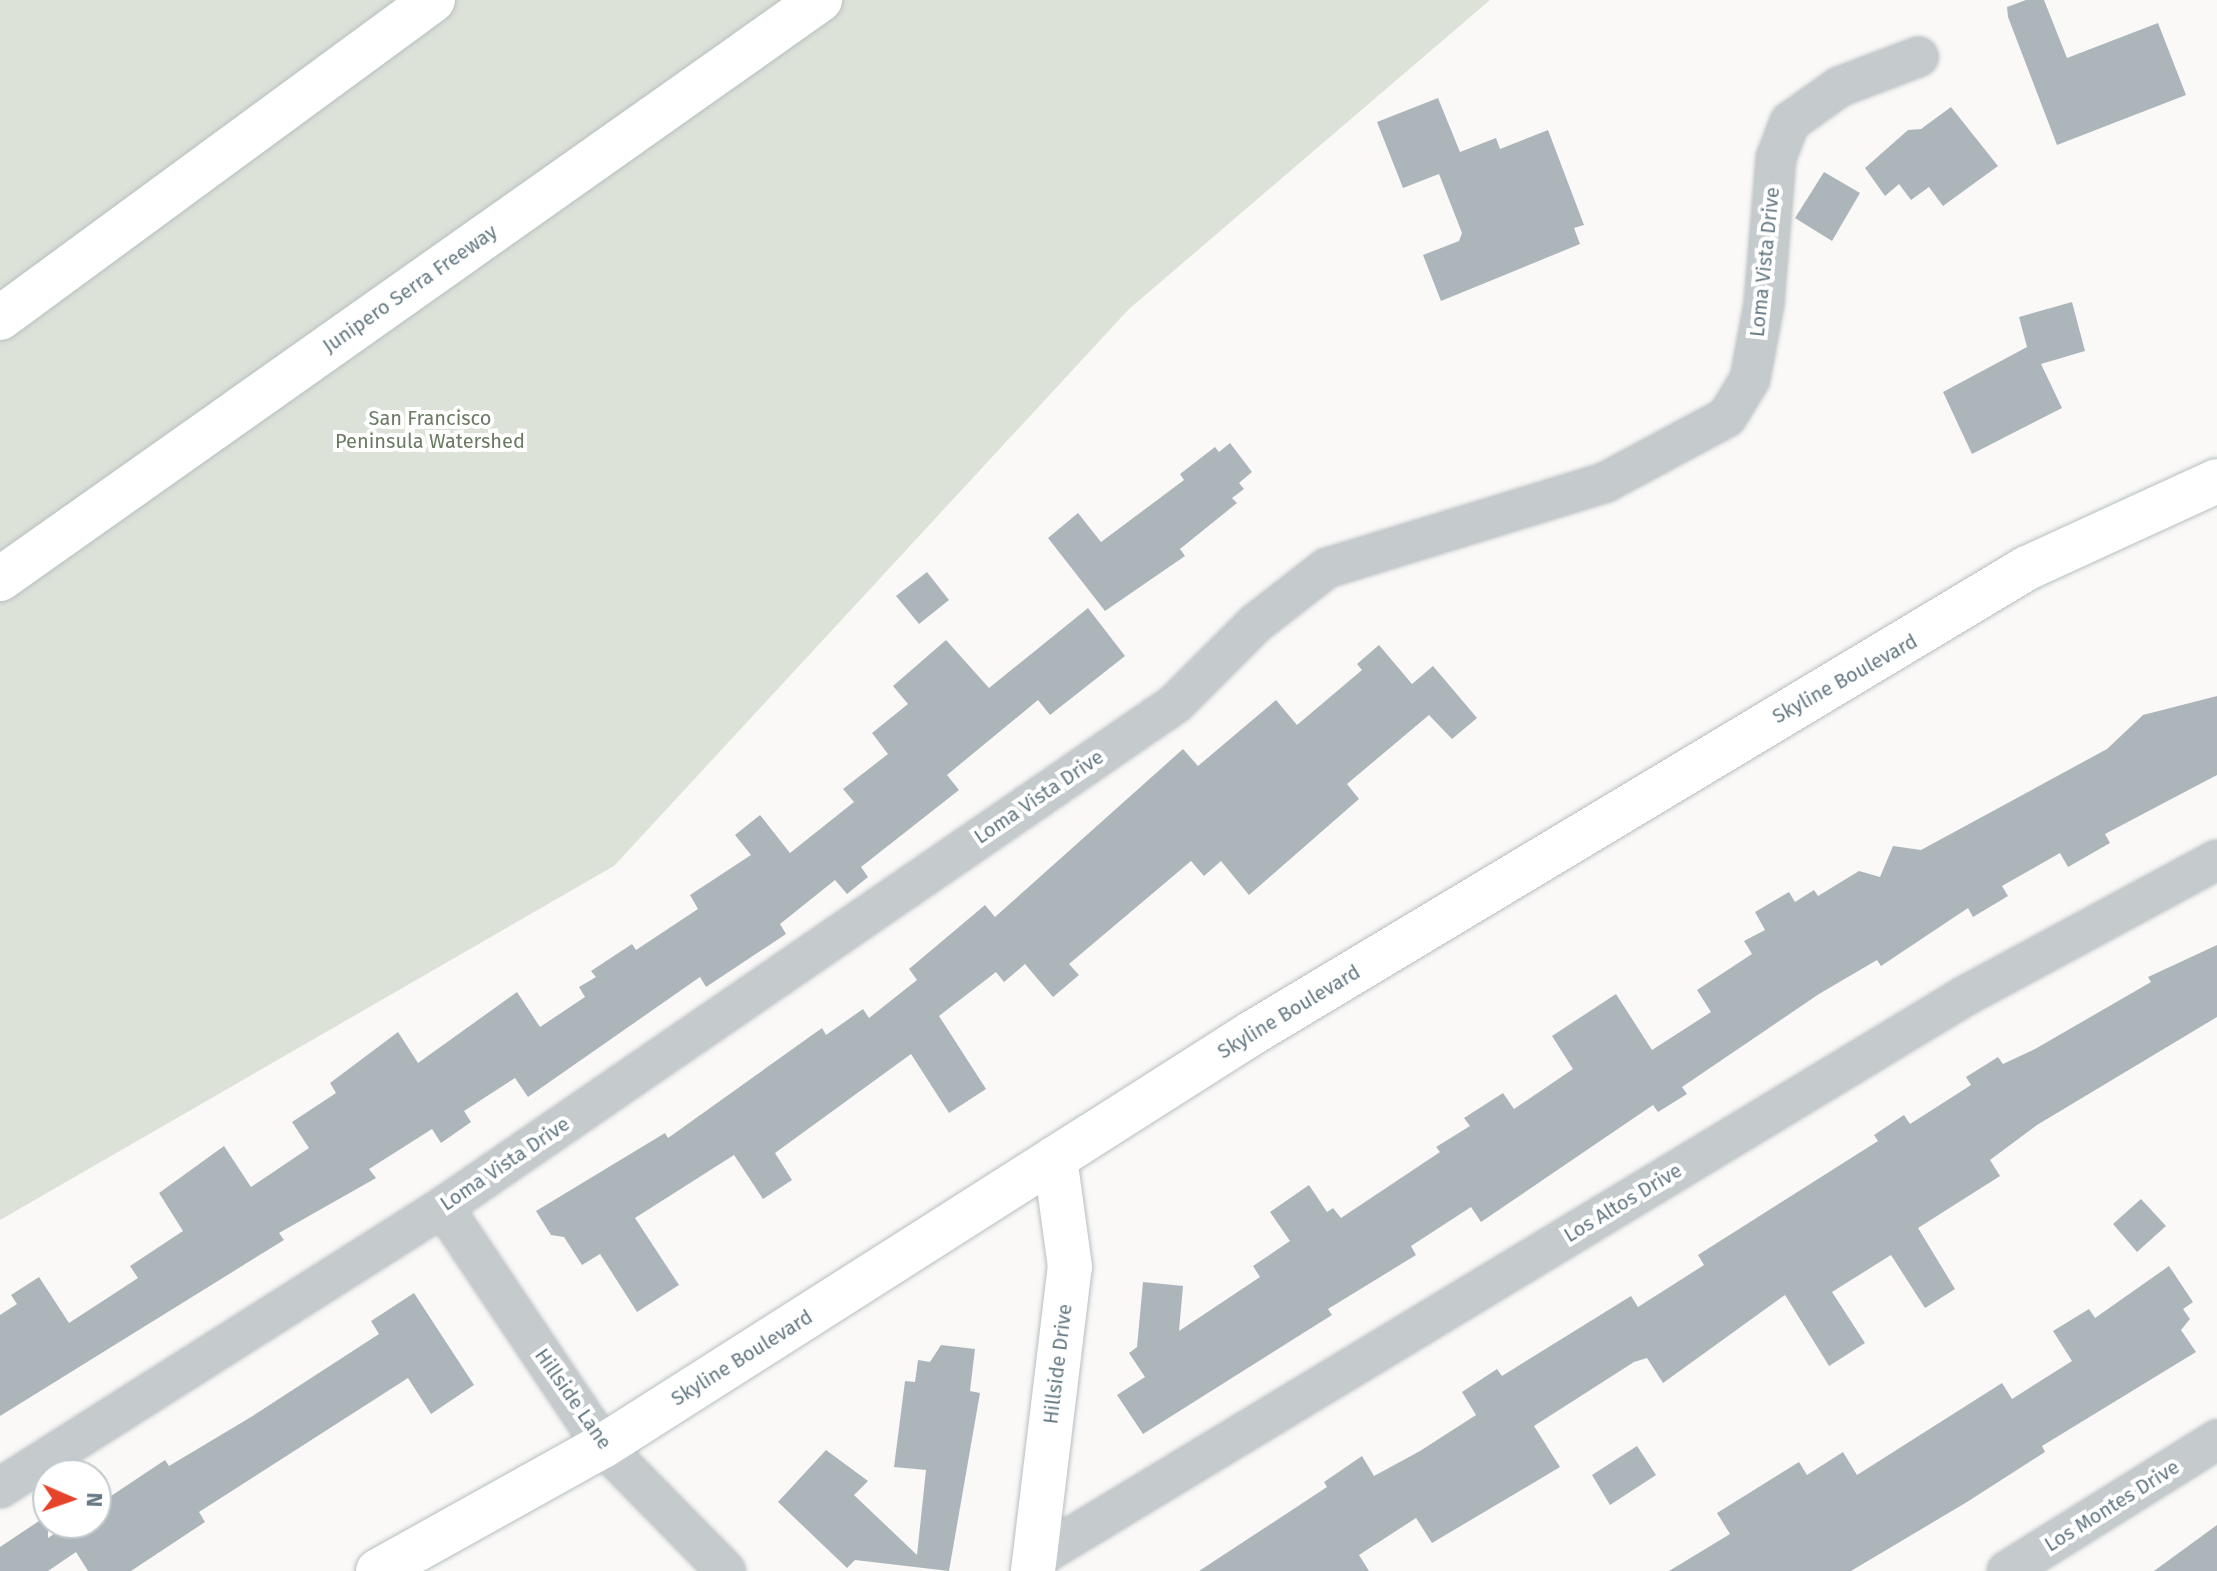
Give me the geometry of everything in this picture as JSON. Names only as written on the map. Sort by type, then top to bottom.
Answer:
[{"type":"main road","points":[[0,318],[433,0]]},
{"type":"main road","name":"Junipero Serra Freeway","points":[[0,579],[820,0]]},
{"type":"main road","name":"Skyline Boulevard","points":[[378,1571],[603,1446],[1055,1158],[2027,568],[2217,481]]},
{"type":"main road","name":"Hillside Drive","points":[[1034,1565],[1070,1267],[1055,1158]]},
{"type":"street","name":"Loma Vista Drive","points":[[0,1488],[443,1207],[1175,704],[1256,623],[1327,568],[1606,482],[1727,417],[1750,379],[1764,304],[1776,158],[1790,122],[1839,87],[1918,57]]},
{"type":"street","name":"Los Altos Drive","points":[[1034,1565],[1965,996],[2217,860]]},
{"type":"street","name":"Hillside Lane","points":[[443,1207],[603,1446],[726,1571]]},
{"type":"street","name":"Los Montes Drive","points":[[2007,1571],[2217,1440]]},
{"type":"green space","name":"San Francisco Peninsula Watershed","points":[[0,0],[1490,0],[1129,309],[614,866],[0,1220]]},
{"type":"building","points":[[2026,0],[2044,0],[2067,58],[2158,23],[2186,95],[2057,145],[2008,17],[2007,7]]},
{"type":"building","points":[[1438,98],[1460,152],[1496,138],[1500,149],[1548,130],[1584,225],[1574,228],[1580,244],[1441,301],[1423,255],[1459,241],[1462,233],[1439,174],[1403,188],[1377,122]]},
{"type":"building","points":[[1951,107],[1998,166],[1943,206],[1929,187],[1911,200],[1899,184],[1885,196],[1865,168],[1908,130],[1921,129]]},
{"type":"building","points":[[1824,172],[1860,193],[1832,241],[1795,218]]},
{"type":"building","points":[[2072,302],[2085,351],[2041,364],[2062,408],[1972,454],[1943,392],[2027,347],[2019,317]]},
{"type":"building","points":[[1230,443],[1252,472],[1239,483],[1244,489],[1232,498],[1237,503],[1180,549],[1185,556],[1105,611],[1048,538],[1078,513],[1101,542],[1184,480],[1180,474],[1215,447],[1219,452]]},
{"type":"building","points":[[927,572],[949,600],[919,624],[896,596]]},
{"type":"building","points":[[1088,608],[1125,656],[1050,715],[1038,700],[947,775],[959,790],[861,867],[868,877],[847,894],[835,880],[780,924],[786,934],[706,987],[700,977],[528,1097],[515,1078],[464,1111],[471,1122],[441,1143],[432,1129],[369,1169],[376,1178],[279,1233],[284,1240],[0,1416],[0,1315],[17,1304],[11,1295],[39,1277],[69,1323],[138,1278],[130,1266],[183,1231],[159,1193],[224,1146],[251,1187],[309,1148],[292,1122],[336,1093],[330,1083],[398,1032],[418,1063],[517,992],[540,1027],[585,997],[579,987],[596,977],[591,971],[632,944],[636,950],[698,909],[690,895],[751,855],[735,835],[760,815],[790,853],[854,802],[843,789],[888,754],[872,733],[908,704],[893,686],[946,640],[989,688]]},
{"type":"building","points":[[1379,645],[1412,684],[1433,666],[1477,718],[1452,739],[1429,715],[1347,784],[1359,799],[1249,895],[1221,861],[1204,876],[1191,861],[1069,964],[1079,975],[1053,997],[1025,964],[1004,982],[996,972],[939,1016],[986,1089],[949,1113],[911,1054],[775,1153],[792,1180],[763,1199],[734,1155],[635,1218],[679,1285],[637,1312],[600,1254],[582,1265],[564,1237],[551,1235],[536,1211],[665,1133],[668,1138],[822,1028],[826,1035],[863,1009],[869,1018],[917,980],[909,969],[985,905],[995,917],[1183,749],[1198,766],[1276,700],[1297,725],[1362,670],[1357,664]]},
{"type":"building","points":[[2217,696],[2217,775],[2105,834],[2110,843],[2068,867],[2060,853],[2002,886],[2008,896],[1973,917],[1968,908],[1881,966],[1877,960],[1819,994],[1682,1087],[1687,1094],[1658,1112],[1653,1105],[1481,1222],[1471,1207],[1411,1246],[1416,1255],[1328,1309],[1332,1315],[1143,1434],[1117,1395],[1145,1377],[1129,1353],[1137,1347],[1143,1282],[1183,1286],[1179,1331],[1260,1277],[1253,1266],[1290,1241],[1270,1212],[1309,1185],[1327,1212],[1333,1208],[1341,1218],[1440,1152],[1436,1147],[1470,1126],[1464,1118],[1503,1093],[1514,1109],[1573,1069],[1552,1036],[1616,994],[1652,1050],[1711,1012],[1697,990],[1752,954],[1744,941],[1765,930],[1755,912],[1789,892],[1795,902],[1814,890],[1818,896],[1859,871],[1880,877],[1893,846],[1921,850],[2107,749],[2143,715]]},
{"type":"building","points":[[2217,945],[2217,1017],[2037,1125],[1990,1160],[2000,1176],[1918,1228],[1955,1289],[1925,1308],[1891,1255],[1832,1292],[1865,1343],[1829,1366],[1785,1295],[1663,1383],[1647,1358],[1634,1362],[1534,1426],[1560,1467],[1432,1543],[1416,1518],[1359,1555],[1369,1571],[1199,1571],[1327,1487],[1324,1482],[1362,1456],[1374,1476],[1476,1415],[1462,1392],[1497,1369],[1502,1376],[1631,1296],[1638,1307],[1704,1265],[1698,1255],[1878,1141],[1874,1135],[1904,1115],[1910,1124],[1971,1085],[1966,1077],[1998,1057],[2003,1064],[2035,1049],[2151,982],[2148,977]]},
{"type":"building","points":[[2141,1199],[2166,1226],[2137,1252],[2113,1224]]},
{"type":"building","points":[[2169,1266],[2193,1302],[2183,1309],[2190,1319],[2181,1330],[2196,1352],[2042,1446],[2045,1452],[1967,1502],[1851,1571],[1669,1571],[1730,1534],[1717,1513],[1799,1462],[1807,1475],[1843,1452],[1857,1475],[2002,1383],[2012,1399],[2072,1361],[2053,1331],[2089,1309],[2095,1318]]},
{"type":"building","points":[[414,1293],[474,1385],[431,1414],[408,1378],[199,1512],[205,1522],[131,1571],[88,1571],[76,1552],[48,1571],[0,1571],[0,1547],[32,1526],[32,1539],[112,1539],[112,1495],[165,1460],[169,1466],[251,1417],[379,1334],[371,1321]]},
{"type":"building","points":[[941,1345],[975,1349],[970,1391],[980,1393],[949,1571],[855,1560],[847,1568],[778,1502],[826,1450],[868,1481],[854,1495],[917,1555],[926,1470],[894,1467],[905,1381],[915,1382],[918,1360],[930,1362]]},
{"type":"building","points":[[1637,1446],[1656,1475],[1610,1505],[1592,1475]]},
{"type":"building","points":[[2217,1525],[2217,1571],[2154,1571],[2180,1552]]}]
